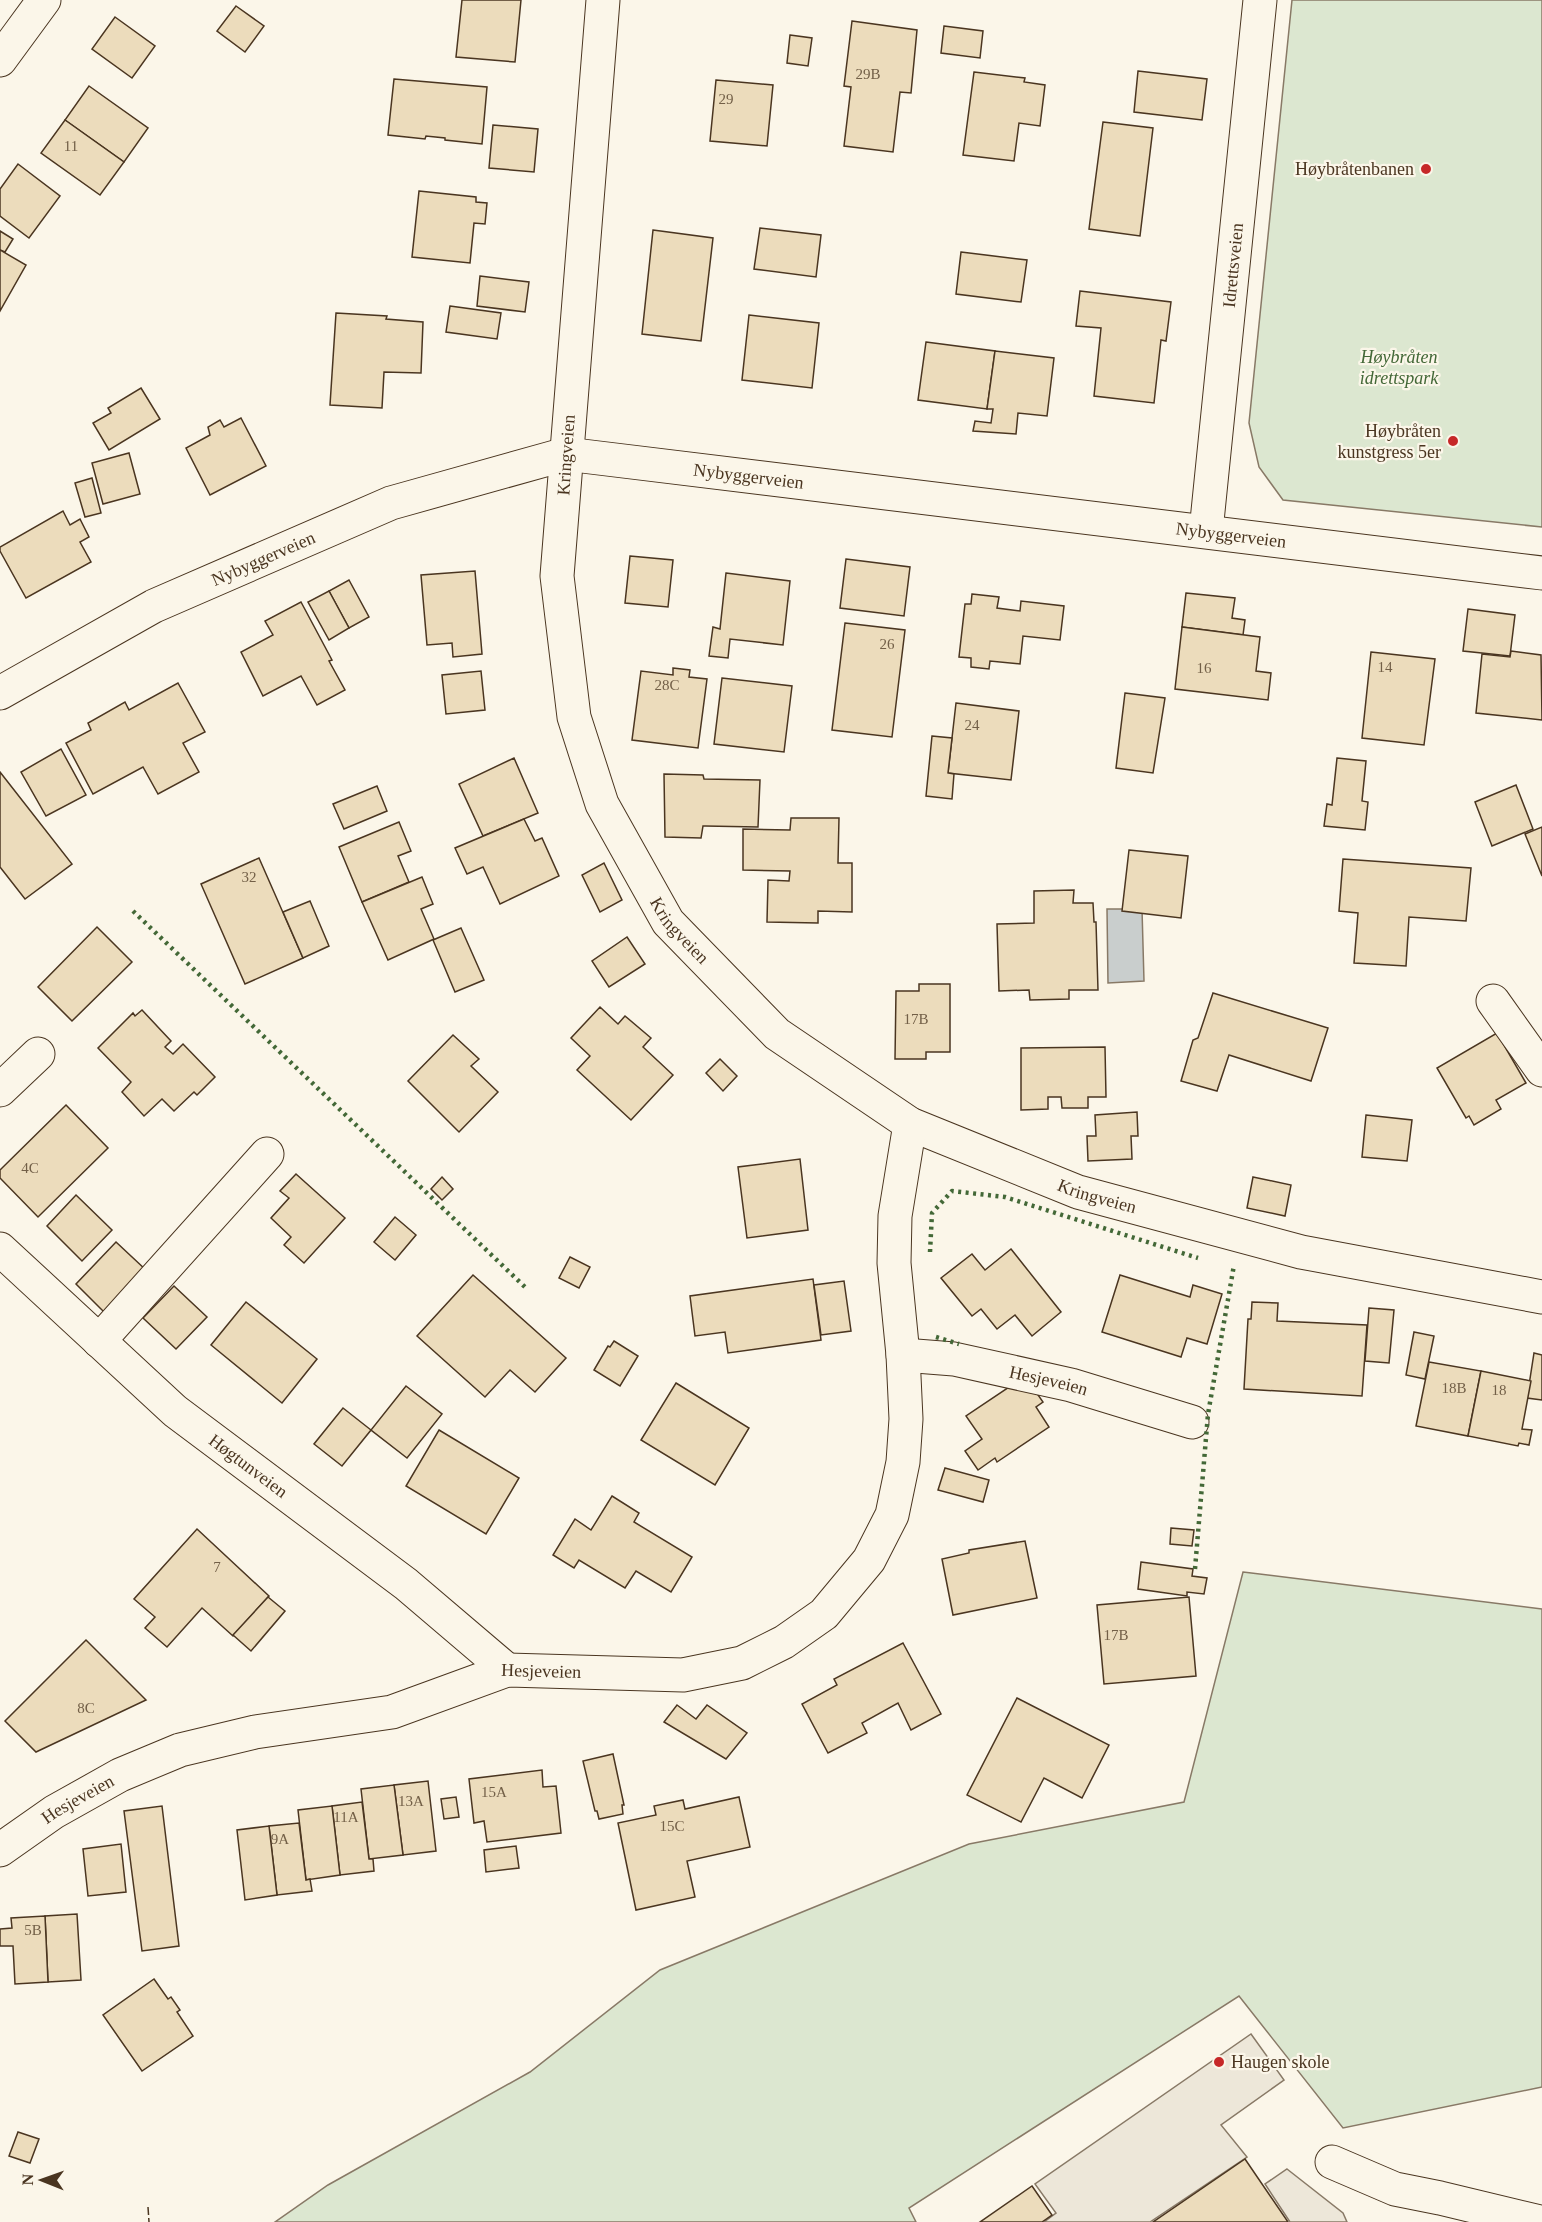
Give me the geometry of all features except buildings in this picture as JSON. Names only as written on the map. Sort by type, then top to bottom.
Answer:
[{"type":"street","points":[[0,60],[44,0]]},
{"type":"street","name":"Kringveien","points":[[603,0],[557,576],[574,717],[602,804],[668,922],[777,1034],[910,1124],[1078,1192],[1301,1252],[1542,1297]]},
{"type":"street","name":"Idrettsveien","points":[[1206,531],[1260,0]]},
{"type":"street","name":"Nybyggerveien","points":[[0,693],[154,606],[391,503],[566,454],[1542,573]]},
{"type":"street","points":[[1493,1001],[1542,1070]]},
{"type":"street","points":[[0,1090],[38,1054]]},
{"type":"street","name":"Hesjeveien","points":[[0,1850],[54,1812],[120,1775],[180,1750],[255,1732],[392,1712],[507,1670],[683,1675],[742,1663],[784,1642],[824,1614],[869,1560],[892,1515],[904,1451],[906,1419],[903,1355],[894,1263],[895,1216],[910,1124]]},
{"type":"street","points":[[99,1341],[267,1154]]},
{"type":"street","name":"Høgtunveien","points":[[0,1249],[175,1411],[406,1584],[507,1670]]},
{"type":"street","name":"Hesjeveien","points":[[903,1355],[954,1359],[1059,1383],[1192,1422]]},
{"type":"street","points":[[1332,2162],[1395,2189],[1540,2222]]},
{"type":"green space","name":"Høybråten idrettspark","points":[[1292,0],[1542,0],[1542,527],[1283,500],[1259,467],[1249,423]]},
{"type":"green space","points":[[1243,1572],[1542,1609],[1542,2087],[1343,2128],[1239,1996],[909,2208],[916,2222],[275,2222],[328,2185],[530,2072],[660,1970],[969,1844],[1184,1802]]},
{"type":"shaded area","points":[[1107,909],[1142,909],[1144,981],[1108,983]]},
{"type":"shaded area","points":[[1251,2034],[1284,2080],[1221,2125],[1247,2157],[1150,2222],[1044,2222],[1056,2213],[1035,2184]]},
{"type":"shaded area","points":[[1287,2169],[1343,2213],[1347,2222],[1290,2222],[1265,2184]]},
{"type":"hedge","points":[[133,911],[527,1289]]},
{"type":"hedge","points":[[930,1252],[932,1213],[952,1191],[1005,1197],[1198,1258]]},
{"type":"hedge","points":[[1195,1569],[1208,1414],[1234,1265]]},
{"type":"hedge","points":[[936,1337],[959,1344]]},
{"type":"fence","points":[[148,2207],[149,2222]]},
{"type":"place","name":"Høybråtenbanen","points":[[1426,169]]},
{"type":"place","name":"Høybråten kunstgress 5er","points":[[1453,441]]},
{"type":"place","name":"Haugen skole","points":[[1219,2062]]}]
